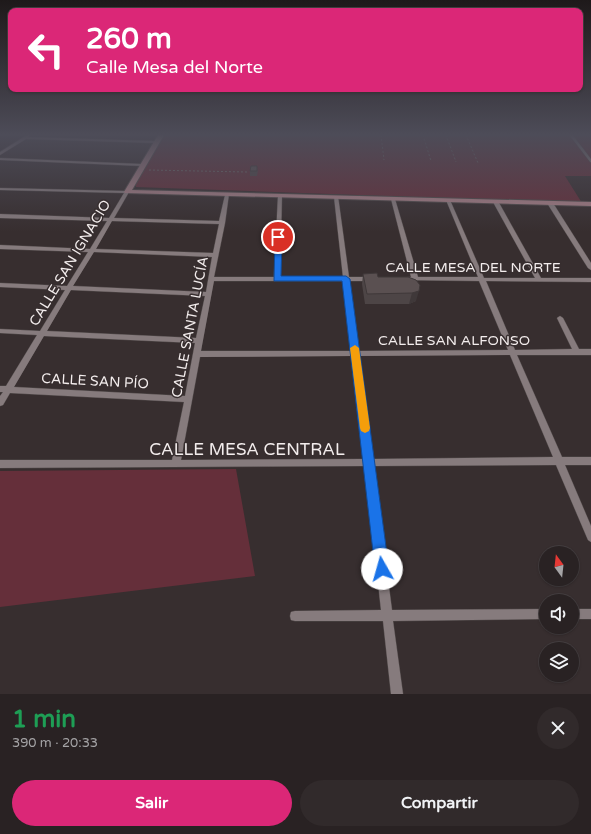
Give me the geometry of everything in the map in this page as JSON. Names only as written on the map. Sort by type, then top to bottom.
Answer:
[{"type":"street","name":"CALLE SAN IGNACIO","points":[[0,403],[4,389],[42,334],[141,167]]},
{"type":"street","points":[[0,189],[591,204]]},
{"type":"street","name":"CALLE SANTA LUCÍA","points":[[176,464],[227,195]]},
{"type":"street","points":[[277,279],[280,195]]},
{"type":"street","points":[[336,197],[370,463],[397,694]]},
{"type":"street","points":[[393,199],[415,279]]},
{"type":"street","points":[[448,200],[591,537]]},
{"type":"street","points":[[496,202],[539,279]]},
{"type":"street","points":[[550,203],[591,268]]},
{"type":"street","points":[[0,216],[222,223]]},
{"type":"street","points":[[0,247],[216,255]]},
{"type":"street","name":"CALLE MESA DEL NORTE","points":[[399,279],[481,278],[591,280]]},
{"type":"street","name":"CALLE MESA DEL NORTE","points":[[211,279],[376,279]]},
{"type":"street","points":[[0,286],[208,294]]},
{"type":"street","points":[[560,318],[577,352]]},
{"type":"street","points":[[0,331],[200,341]]},
{"type":"street","name":"CALLE SAN ALFONSO","points":[[197,354],[591,352]]},
{"type":"street","name":"CALLE SAN PÍO","points":[[4,389],[189,399]]},
{"type":"street","name":"CALLE MESA CENTRAL","points":[[0,464],[591,461]]},
{"type":"street","points":[[295,616],[387,614],[539,614]]},
{"type":"street","points":[[579,614],[591,614]]},
{"type":"path","points":[[150,170],[247,172]]},
{"type":"shaded area","points":[[145,167],[591,167],[591,176],[565,176],[582,203],[136,187],[136,182]]},
{"type":"shaded area","points":[[236,469],[255,576],[0,607],[0,471]]},
{"type":"building","points":[[251,167],[257,167],[257,171],[250,171]]},
{"type":"building","points":[[377,273],[378,277],[408,277],[416,280],[420,285],[419,291],[412,293],[367,294],[363,274]]},
{"type":"slow traffic","points":[[355,348],[365,428]]},
{"type":"route","points":[[278,237],[277,279],[346,279],[382,569]]}]
